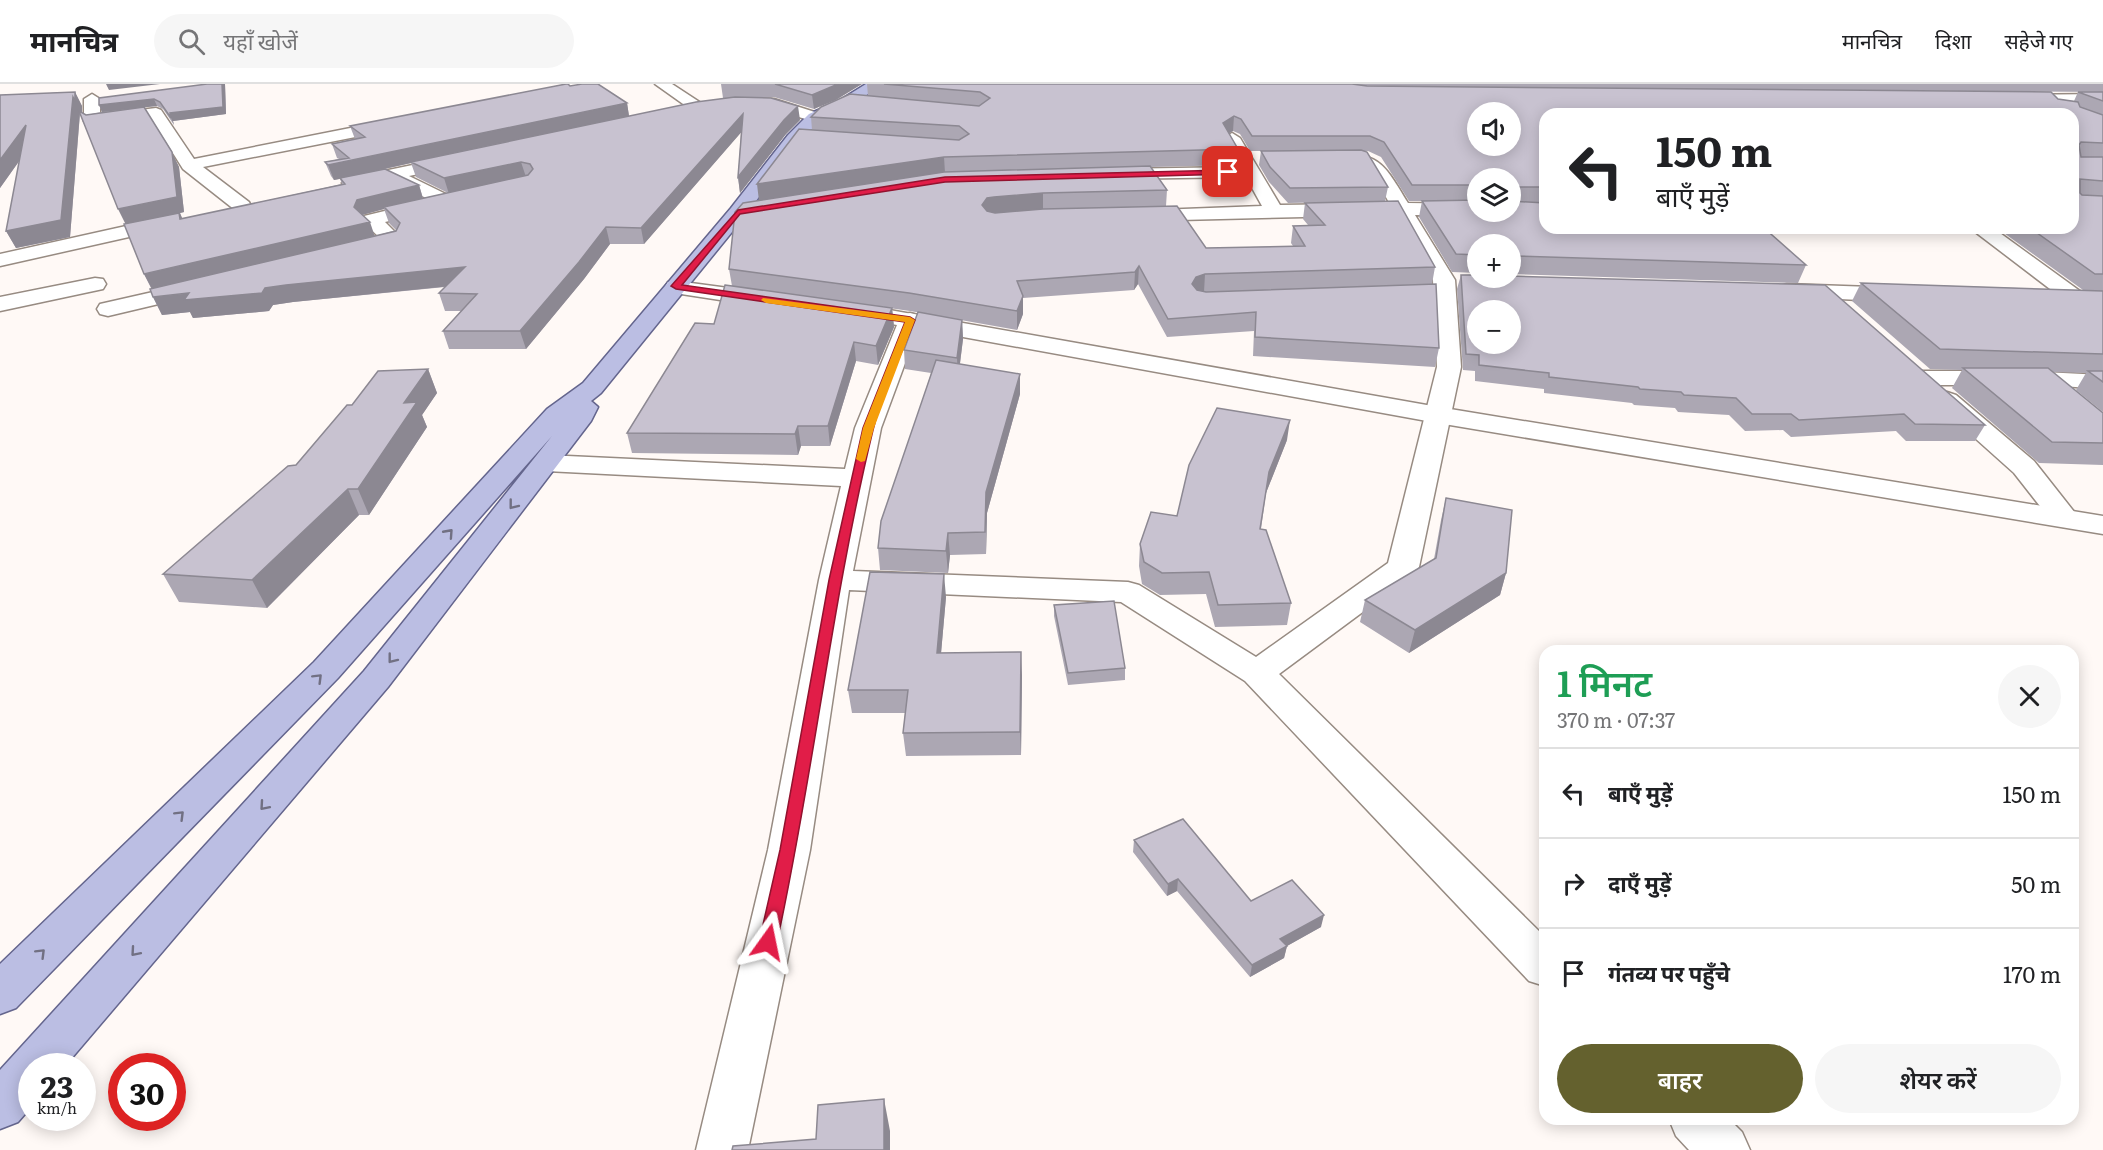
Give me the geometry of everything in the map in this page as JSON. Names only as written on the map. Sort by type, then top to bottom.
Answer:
[{"type":"main road","points":[[815,117],[848,102],[876,84]]},
{"type":"main road","points":[[0,994],[327,670],[556,414],[592,388],[738,212],[804,138],[815,117],[819,103],[833,92]]},
{"type":"main road","points":[[46,1053],[376,679],[582,415],[592,388]]},
{"type":"main road","points":[[0,1105],[18,1085]]},
{"type":"street","points":[[662,84],[698,108]]},
{"type":"street","points":[[2002,94],[2033,100],[2056,108]]},
{"type":"street","points":[[94,98],[92,121],[156,113],[189,165],[248,205],[219,212]]},
{"type":"street","points":[[2033,100],[2103,99]]},
{"type":"street","points":[[848,102],[870,103]]},
{"type":"street","points":[[676,113],[737,103],[774,104],[815,117]]},
{"type":"street","points":[[189,165],[408,121]]},
{"type":"street","points":[[1232,138],[1274,211]]},
{"type":"street","points":[[335,187],[472,157]]},
{"type":"street","points":[[1257,673],[1403,567],[1449,367],[1445,287],[1382,209],[1373,162],[1361,157],[1311,157]]},
{"type":"street","points":[[1098,174],[1247,165],[1266,158]]},
{"type":"street","points":[[393,175],[447,202]]},
{"type":"street","points":[[337,254],[394,240],[371,220],[470,197]]},
{"type":"street","points":[[738,212],[761,209]]},
{"type":"street","points":[[1124,215],[1382,209],[1467,210]]},
{"type":"street","points":[[0,260],[185,219]]},
{"type":"street","points":[[1988,234],[2079,300]]},
{"type":"street","points":[[1801,271],[1852,316]]},
{"type":"street","points":[[0,304],[95,284]]},
{"type":"street","points":[[108,309],[211,284]]},
{"type":"street","points":[[676,286],[786,303]]},
{"type":"street","points":[[1766,290],[1918,295]]},
{"type":"street","points":[[2044,299],[2103,301]]},
{"type":"street","points":[[828,307],[1438,415],[2103,525]]},
{"type":"street","points":[[722,1150],[789,850],[836,580],[868,428],[910,320]]},
{"type":"street","points":[[2064,518],[2024,467],[1914,370],[2103,382]]},
{"type":"street","points":[[2043,379],[2077,407]]},
{"type":"street","points":[[546,463],[857,478]]},
{"type":"street","points":[[836,580],[1128,592],[1257,673],[1539,961]]},
{"type":"street","points":[[1700,1125],[1724,1150]]},
{"type":"building","points":[[222,84],[223,107],[170,113],[171,118],[160,102],[154,99],[99,105],[99,98]]},
{"type":"building","points":[[568,84],[570,86],[598,84],[627,103],[328,165],[325,162],[349,158],[332,144],[365,137],[350,126]]},
{"type":"building","points":[[775,84],[838,84],[812,95]]},
{"type":"building","points":[[884,84],[1352,84],[1367,86],[2051,92],[2058,99],[2078,102],[2080,107],[2103,115],[2103,143],[2081,142],[2079,145],[2079,108],[1539,108],[1539,187],[1521,187],[1521,168],[1467,168],[1467,185],[1412,185],[1384,142],[1370,136],[1252,136],[1241,119],[1234,116],[1223,123],[1238,149],[944,157],[757,184],[799,129],[959,140],[969,134],[959,126],[811,117],[821,107],[850,94],[979,106],[990,98],[980,92]]},
{"type":"building","points":[[75,92],[61,220],[6,231],[26,125],[0,160],[0,95]]},
{"type":"building","points":[[2078,92],[2103,92],[2103,101]]},
{"type":"building","points":[[735,97],[771,98],[798,106],[738,177],[743,114],[641,228],[606,227],[520,331],[443,331],[477,294],[439,293],[465,267],[286,285],[265,288],[262,293],[184,300],[189,293],[153,297],[150,289],[396,231],[400,223],[384,207],[528,175],[533,169],[530,164],[521,162],[444,178],[411,162],[696,102]]},
{"type":"building","points":[[144,107],[172,152],[177,197],[118,209],[79,111],[86,115]]},
{"type":"building","points":[[2079,145],[2081,157],[2103,157],[2103,181],[2080,179],[2080,193],[2103,196],[2103,274],[2095,274],[2038,234],[2079,234]]},
{"type":"building","points":[[1361,150],[1367,152],[1388,187],[1290,188],[1270,167],[1261,151]]},
{"type":"building","points":[[1150,166],[1167,190],[1043,193],[987,198],[982,205],[987,211],[995,213],[1043,209],[1177,206],[1206,248],[1305,246],[1293,226],[1325,225],[1305,203],[1398,201],[1435,267],[1205,274],[1196,277],[1192,284],[1197,290],[1206,292],[1436,284],[1439,348],[1255,337],[1256,312],[1168,319],[1139,266],[1135,272],[1017,281],[1023,296],[1017,311],[909,293],[729,269],[735,212],[743,203],[944,172]]},
{"type":"building","points":[[385,169],[419,185],[357,200],[354,207],[370,222],[144,274],[124,224],[179,213],[180,219],[345,184],[340,178]]},
{"type":"building","points":[[1467,200],[1467,222],[1521,222],[1521,202],[1539,203],[1539,234],[1771,234],[1806,265],[1521,256],[1521,234],[1467,234],[1467,254],[1456,254],[1422,201]]},
{"type":"building","points":[[1461,275],[1467,275],[1467,288],[1521,288],[1521,276],[1825,285],[1985,425],[1915,424],[1904,414],[1799,420],[1791,414],[1752,414],[1736,398],[1684,395],[1681,392],[1549,377],[1549,373],[1479,365],[1479,355],[1466,354]]},
{"type":"building","points":[[1861,283],[2103,291],[2103,354],[1940,349]]},
{"type":"building","points":[[725,285],[892,308],[876,346],[854,342],[828,426],[798,426],[795,434],[627,433],[695,323],[714,324]]},
{"type":"building","points":[[918,312],[962,320],[957,358],[904,350]]},
{"type":"building","points":[[936,360],[1020,374],[986,492],[985,532],[948,533],[946,551],[878,548],[881,521]]},
{"type":"building","points":[[1963,368],[2048,368],[2103,413],[2103,443],[2052,442]]},
{"type":"building","points":[[428,369],[404,403],[417,402],[358,489],[348,489],[252,580],[163,574],[288,466],[296,465],[347,405],[352,405],[378,371]]},
{"type":"building","points":[[2088,371],[2103,371],[2103,382]]},
{"type":"building","points":[[1217,408],[1290,420],[1269,472],[1260,529],[1266,530],[1291,603],[1218,605],[1209,572],[1162,573],[1144,562],[1140,544],[1151,512],[1177,516],[1189,465]]},
{"type":"building","points":[[1446,498],[1512,510],[1506,573],[1415,630],[1365,600],[1436,558]]},
{"type":"building","points":[[870,572],[944,574],[937,653],[1021,652],[1020,732],[903,733],[908,690],[848,690]]},
{"type":"building","points":[[1114,601],[1125,668],[1068,673],[1054,605]]},
{"type":"building","points":[[1183,819],[1251,901],[1292,880],[1324,915],[1280,939],[1287,946],[1252,965],[1178,879],[1168,884],[1134,840]]},
{"type":"building","points":[[884,1099],[884,1150],[732,1150],[733,1146],[816,1139],[818,1105]]},
{"type":"slow traffic","points":[[766,300],[910,320],[868,428],[861,459]]},
{"type":"route","points":[[768,942],[789,850],[836,580],[868,428],[910,320],[676,286],[738,212],[977,177],[1228,172]]}]
